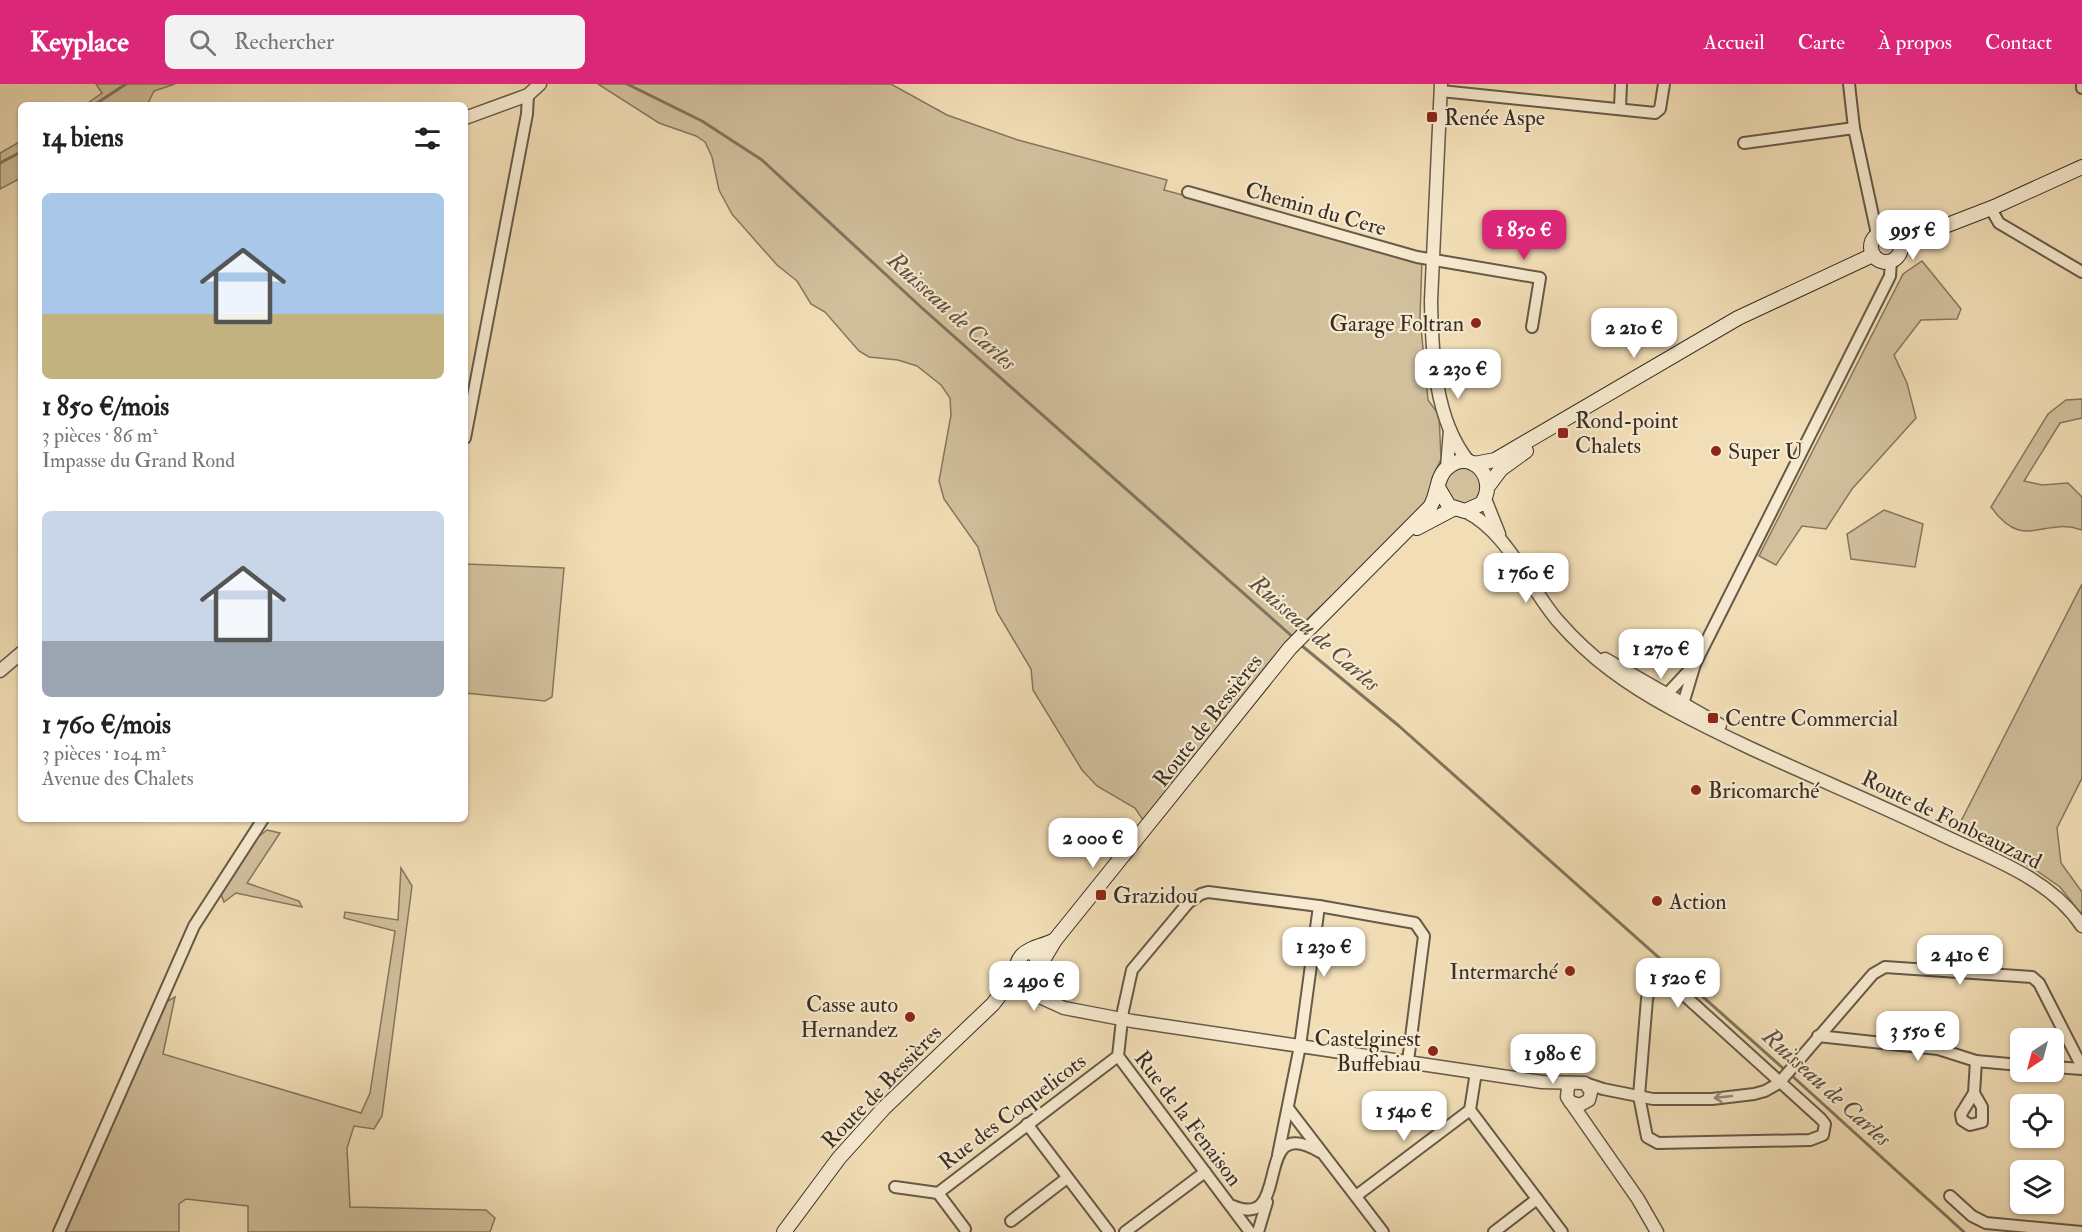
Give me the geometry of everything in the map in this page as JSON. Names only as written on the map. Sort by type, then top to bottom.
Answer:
[{"type":"main road","points":[[1901,243],[1991,209],[2082,167]]},
{"type":"main road","points":[[1887,232],[1894,234],[1901,243],[1898,256],[1891,261],[1879,260],[1873,255],[1871,244],[1877,234],[1887,232]]},
{"type":"main road","name":"Route de Bessières","points":[[993,1004],[1032,988],[1055,940],[1302,634],[1403,537],[1430,507],[1439,489],[1440,477],[1447,468],[1455,463],[1495,460],[1611,394],[1652,366],[1738,318],[1873,255]]},
{"type":"main road","name":"Route de Bessières","points":[[1403,537],[1459,510],[1476,508],[1501,469],[1567,420]]},
{"type":"main road","points":[[1472,463],[1485,472],[1487,492]]},
{"type":"main road","points":[[1439,489],[1445,503],[1459,510]]},
{"type":"main road","name":"Route de Bessières","points":[[784,1232],[839,1158],[884,1108],[993,1004],[1015,975],[1019,956],[1025,951],[1031,951],[1055,940]]},
{"type":"main road","points":[[1031,951],[1039,960],[1038,974]]},
{"type":"main road","points":[[1015,975],[1016,984],[1023,990]]},
{"type":"street","points":[[468,117],[528,95],[540,84]]},
{"type":"street","points":[[1620,108],[1621,84]]},
{"type":"street","points":[[1472,463],[1450,429],[1439,386],[1432,336],[1441,87],[1655,113],[1660,109],[1664,84]]},
{"type":"street","points":[[1849,84],[1854,128],[1877,234]]},
{"type":"street","points":[[468,422],[527,114],[528,95]]},
{"type":"street","points":[[1744,143],[1854,128]]},
{"type":"street","name":"Chemin du Cere","points":[[1188,192],[1433,261],[1540,278],[1532,327]]},
{"type":"street","points":[[1991,209],[1999,223],[2082,272]]},
{"type":"street","points":[[1673,702],[1695,664],[1890,276],[1891,261]]},
{"type":"street","points":[[1447,468],[1450,429]]},
{"type":"street","points":[[1487,492],[1504,546]]},
{"type":"street","points":[[1459,510],[1483,522],[1504,546]]},
{"type":"street","name":"Route de Fonbeauzard","points":[[1504,546],[1543,602],[1604,667],[1791,765],[2028,877],[2058,896],[2082,926]]},
{"type":"street","points":[[0,671],[18,656]]},
{"type":"street","points":[[1673,702],[1695,664]]},
{"type":"street","points":[[59,1232],[194,926],[261,822]]},
{"type":"street","name":"Rue de la Fenaison","points":[[1250,1232],[1118,1056],[1132,970],[1194,897],[1208,892],[1319,906],[1415,923],[1421,927],[1424,936],[1408,1061]]},
{"type":"street","points":[[1258,1232],[1278,1155],[1300,1046],[1319,906]]},
{"type":"street","points":[[1542,1082],[1580,1106],[1593,1096],[1712,1099],[1765,1091],[1779,1083],[1873,974],[1885,967],[2032,977],[2039,983],[2082,1068],[2064,1067]]},
{"type":"street","points":[[1038,974],[1057,1005]]},
{"type":"street","points":[[1659,979],[1674,986],[1825,1124],[1826,1130],[1818,1139],[1652,1141],[1644,1131],[1639,1096],[1647,999],[1650,987],[1659,979]]},
{"type":"street","points":[[1023,990],[1057,1005],[1123,1020],[1542,1082],[1585,1083],[1593,1096],[1585,1124]]},
{"type":"street","points":[[1818,1036],[1938,1049],[1977,1060],[2010,1064]]},
{"type":"street","name":"Rue des Coquelicots","points":[[965,1229],[938,1193],[1118,1056]]},
{"type":"street","points":[[1974,1093],[1977,1060]]},
{"type":"street","points":[[1356,1196],[1470,1110],[1476,1072]]},
{"type":"street","points":[[1571,1083],[1568,1087],[1568,1100],[1638,1199],[1657,1232]]},
{"type":"street","points":[[1288,1108],[1383,1232]]},
{"type":"street","points":[[1470,1110],[1562,1232]]},
{"type":"street","points":[[1027,1125],[1109,1232]]},
{"type":"street","points":[[1278,1155],[1288,1146],[1295,1145],[1313,1148],[1323,1153]]},
{"type":"street","points":[[1125,1232],[1205,1172]]},
{"type":"street","points":[[1011,1221],[1067,1178]]},
{"type":"street","points":[[895,1187],[938,1193]]},
{"type":"street","points":[[1950,1197],[1972,1216],[1986,1223],[2082,1232]]},
{"type":"street","points":[[1230,1205],[1251,1212],[1262,1207],[1268,1199]]},
{"type":"street","points":[[1494,1232],[1537,1199]]},
{"type":"shaded area","points":[[96,84],[175,84],[154,91],[148,102],[89,102],[102,93]]},
{"type":"shaded area","points":[[598,84],[891,84],[947,115],[1018,140],[1167,180],[1164,190],[1422,260],[1420,317],[1428,400],[1439,415],[1441,459],[1432,478],[1428,505],[1303,623],[1143,820],[1135,808],[1097,786],[1082,770],[1033,690],[1031,669],[997,612],[978,547],[944,499],[939,481],[951,415],[950,398],[941,385],[917,366],[898,360],[869,357],[859,351],[825,312],[811,304],[797,281],[777,265],[732,214],[719,190],[712,157],[705,142],[696,136],[659,123]]},
{"type":"shaded area","points":[[18,143],[18,180],[0,189],[0,153]]},
{"type":"shaded area","points":[[1922,261],[1961,309],[1957,319],[1921,320],[1894,355],[1907,383],[1916,418],[1852,489],[1826,529],[1802,526],[1776,565],[1759,556],[1903,274]]},
{"type":"shaded area","points":[[2082,399],[2082,418],[2060,423],[2024,481],[2042,485],[2068,483],[2082,497],[2082,530],[2056,527],[2024,531],[2014,528],[2003,521],[1991,507],[2048,414],[2066,400]]},
{"type":"shaded area","points":[[1464,467],[1477,473],[1483,486],[1477,499],[1464,505],[1451,499],[1445,486],[1451,473]]},
{"type":"shaded area","points":[[1884,510],[1923,524],[1915,567],[1851,559],[1847,534]]},
{"type":"shaded area","points":[[468,564],[564,568],[552,697],[545,701],[468,693]]},
{"type":"shaded area","points":[[2082,584],[2082,778],[2057,828],[2061,863],[2082,892],[2082,915],[2060,887],[2034,869],[1957,829]]},
{"type":"shaded area","points":[[267,830],[280,833],[247,883],[299,901],[302,907],[236,893],[224,902],[221,894],[254,840]]},
{"type":"shaded area","points":[[401,868],[412,886],[382,1116],[374,1129],[354,1126],[347,1148],[350,1207],[486,1210],[495,1218],[490,1232],[248,1232],[248,1206],[186,1199],[179,1204],[179,1232],[65,1232],[166,1002],[175,997],[163,1054],[361,1113],[370,1093],[395,931],[344,918],[345,912],[398,920]]},
{"type":"waterway","name":"Ruisseau de Carles","points":[[99,102],[126,84]]},
{"type":"waterway","name":"Ruisseau de Carles","points":[[627,84],[702,121],[762,160],[922,308],[1294,638]]},
{"type":"waterway","name":"Ruisseau de Carles","points":[[0,163],[18,154]]},
{"type":"waterway","name":"Ruisseau de Carles","points":[[1301,645],[1399,726],[1785,1070]]},
{"type":"waterway","name":"Ruisseau de Carles","points":[[1790,1074],[1964,1232]]},
{"type":"place","name":"Renée Aspe","points":[[1432,117]]},
{"type":"place","name":"Garage Foltran","points":[[1476,323]]},
{"type":"place","name":"Rond-point Chalets","points":[[1563,433]]},
{"type":"place","name":"Super U","points":[[1716,451]]},
{"type":"place","name":"Centre Commercial","points":[[1713,718]]},
{"type":"place","name":"Bricomarché","points":[[1696,790]]},
{"type":"place","name":"Grazidou","points":[[1101,895]]},
{"type":"place","name":"Action","points":[[1657,901]]},
{"type":"place","name":"Intermarché","points":[[1570,971]]},
{"type":"place","name":"Casse auto Hernandez","points":[[910,1017]]},
{"type":"place","name":"Castelginest Buffebiau","points":[[1433,1051]]}]
